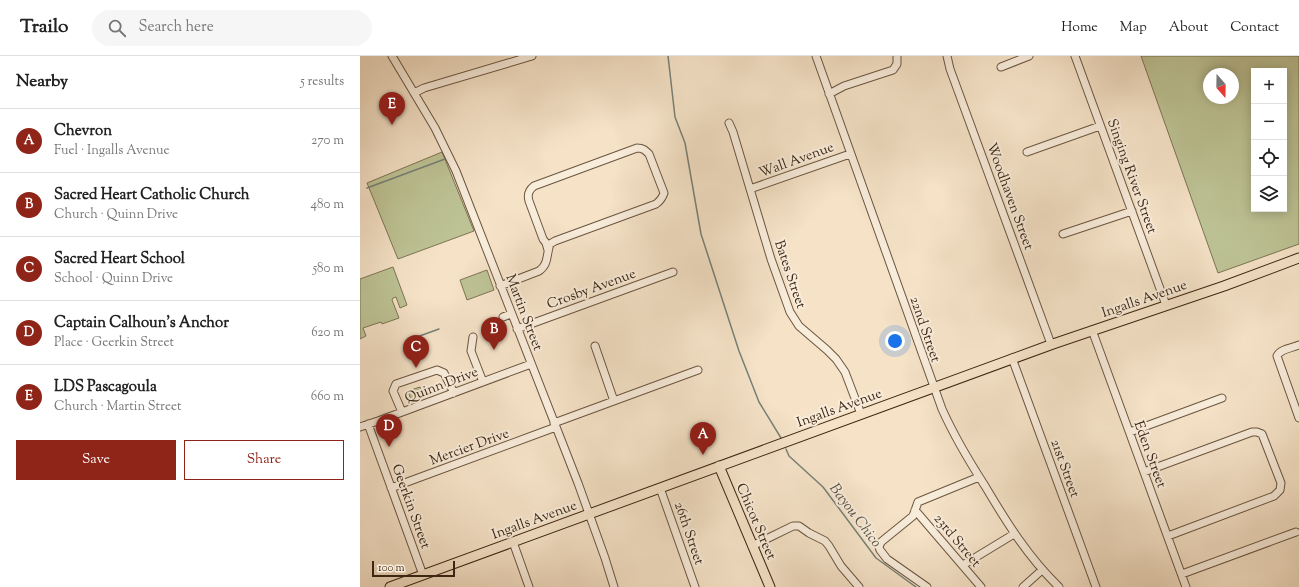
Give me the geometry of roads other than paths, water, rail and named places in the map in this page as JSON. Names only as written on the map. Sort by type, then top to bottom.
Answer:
[{"type":"main road","name":"Ingalls Avenue","points":[[390,587],[1012,358],[1299,258]]},
{"type":"main road","name":"Chicot Street","points":[[719,466],[770,587]]},
{"type":"street","name":"Martin Street","points":[[392,56],[434,128],[456,171],[589,514],[614,587]]},
{"type":"street","points":[[414,93],[424,88],[532,56]]},
{"type":"street","name":"22nd Street","points":[[816,56],[933,388],[951,430],[1014,534],[1042,570],[1059,587]]},
{"type":"street","points":[[829,94],[844,86],[893,70],[897,64],[897,56]]},
{"type":"street","name":"Woodhaven Street","points":[[947,56],[1051,344]]},
{"type":"street","points":[[1001,67],[1029,56]]},
{"type":"street","name":"Singing River Street","points":[[1075,56],[1166,305]]},
{"type":"street","name":"Bates Street","points":[[730,123],[771,259],[790,312],[799,326],[827,350],[841,366],[845,372],[861,414]]},
{"type":"street","points":[[1027,152],[1100,126]]},
{"type":"street","points":[[500,286],[539,271],[544,268],[547,262],[548,246],[543,239],[529,201],[528,192],[530,188],[637,148],[645,150],[649,154],[664,193],[660,202],[548,246]]},
{"type":"street","name":"Wall Avenue","points":[[750,190],[850,154]]},
{"type":"street","points":[[1063,234],[1132,211]]},
{"type":"street","name":"Crosby Avenue","points":[[517,329],[674,272]]},
{"type":"street","points":[[503,317],[511,314]]},
{"type":"street","name":"Eden Street","points":[[1092,330],[1186,587]]},
{"type":"street","points":[[473,336],[471,351],[483,382]]},
{"type":"street","points":[[1299,345],[1282,351],[1278,353],[1277,356],[1299,418]]},
{"type":"street","points":[[595,346],[614,401]]},
{"type":"street","name":"21st Street","points":[[1012,358],[1096,587]]},
{"type":"street","name":"Quinn Drive","points":[[360,427],[378,422],[531,364]]},
{"type":"street","points":[[402,412],[393,391],[396,384],[437,370],[444,373],[454,393]]},
{"type":"street","name":"Mercier Drive","points":[[391,488],[614,401],[698,370]]},
{"type":"street","points":[[1130,432],[1222,398]]},
{"type":"street","name":"Geerkin Street","points":[[368,424],[423,575]]},
{"type":"street","points":[[1144,472],[1252,432],[1258,432],[1262,434],[1281,483],[1280,490],[1274,496],[1168,536]]},
{"type":"street","points":[[927,587],[887,559],[882,554],[879,547],[881,542],[884,538],[913,516],[917,504],[924,498],[979,477]]},
{"type":"street","name":"26th Street","points":[[660,488],[695,587]]},
{"type":"street","name":"23rd Street","points":[[915,510],[981,587]]},
{"type":"street","points":[[752,546],[793,526],[799,526],[825,541],[840,566],[859,587]]},
{"type":"street","points":[[1182,574],[1296,532]]},
{"type":"street","points":[[963,565],[1014,534]]},
{"type":"street","points":[[513,542],[529,587]]},
{"type":"street","points":[[1023,587],[1042,570]]},
{"type":"waterway","points":[[668,56],[675,117],[685,143],[701,234],[739,351],[759,402],[781,438]]},
{"type":"waterway","points":[[367,188],[445,159]]},
{"type":"waterway","points":[[414,338],[439,329]]},
{"type":"waterway","name":"Bayou Chico","points":[[786,449],[789,456],[823,487],[876,558],[916,587]]},
{"type":"place","name":"LDS Pascagoula","points":[[392,125]]},
{"type":"place","name":"Sacred Heart Catholic Church","points":[[494,350]]},
{"type":"place","name":"Sacred Heart School","points":[[416,368]]},
{"type":"place","name":"Captain Calhoun's Anchor","points":[[389,447]]},
{"type":"place","name":"Chevron","points":[[703,455]]}]
